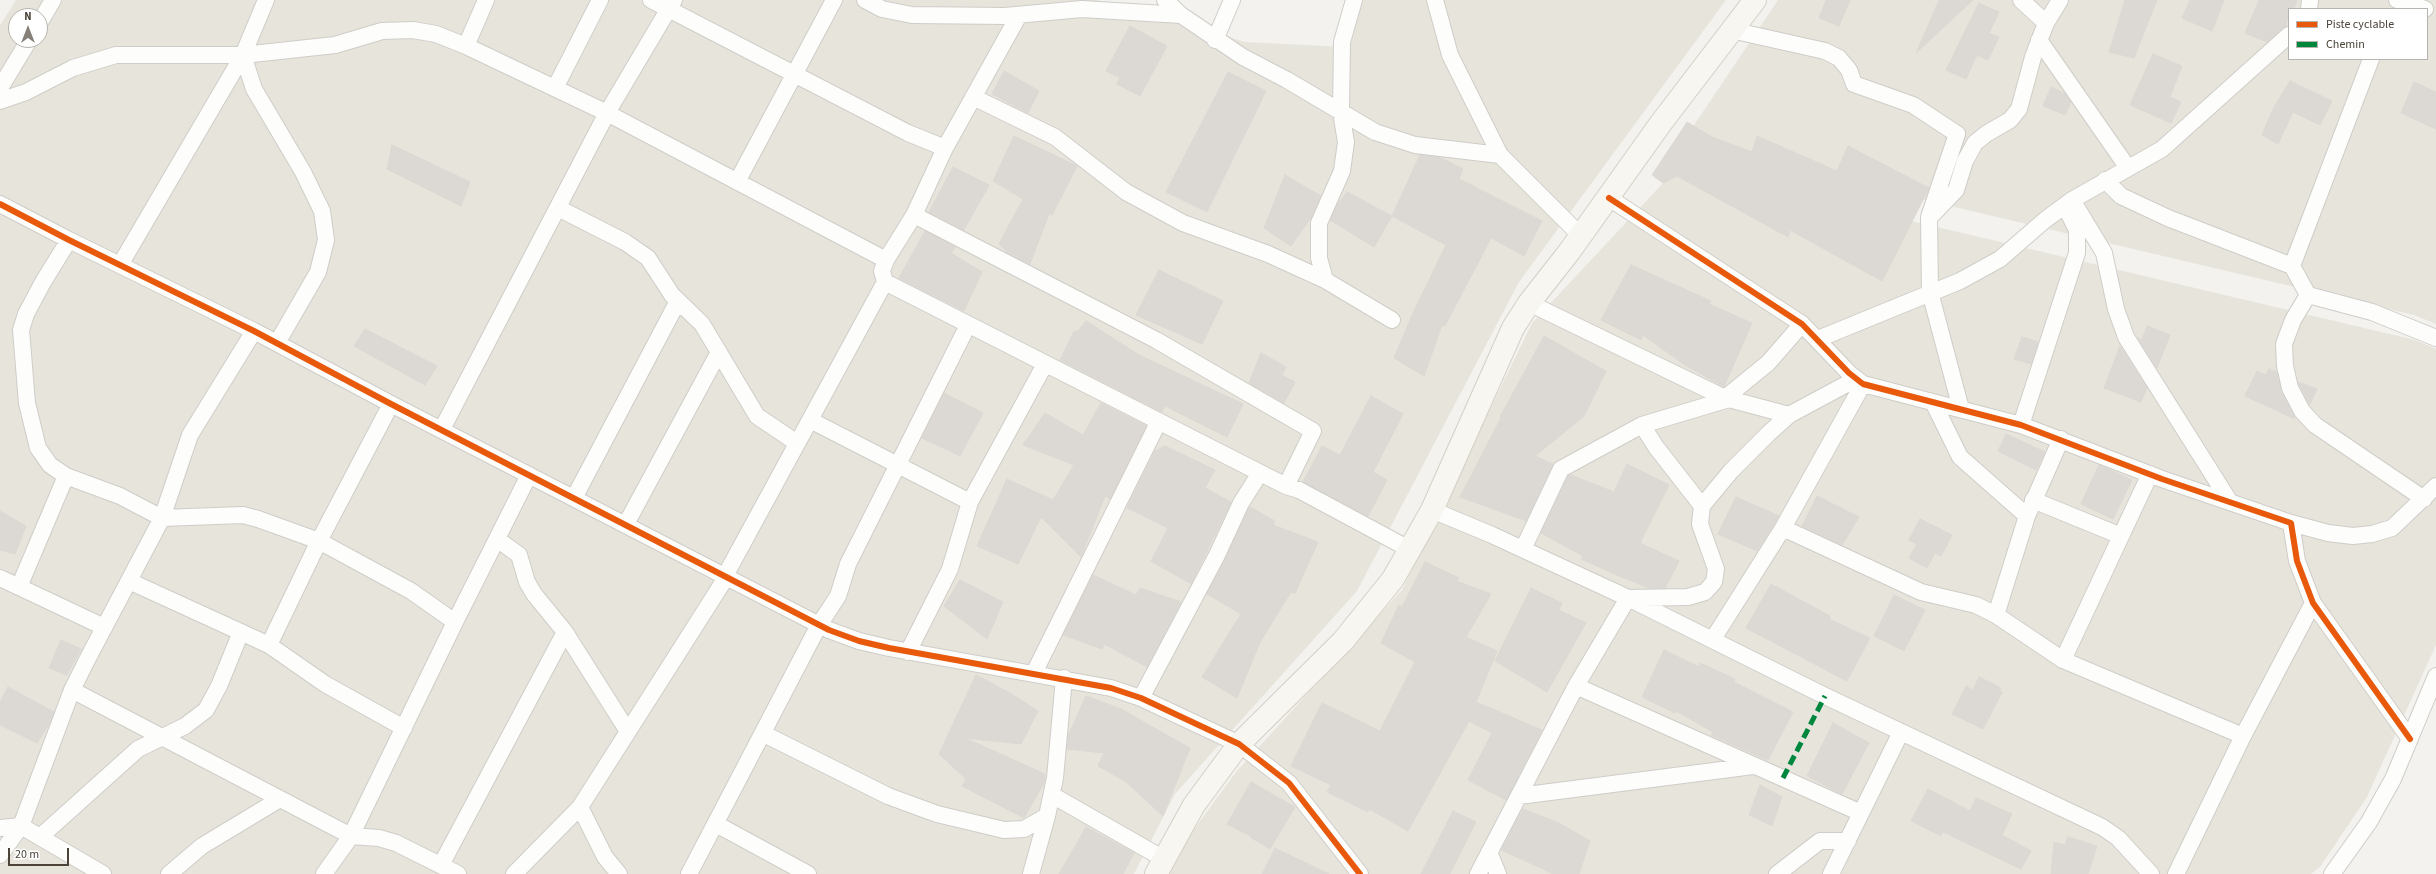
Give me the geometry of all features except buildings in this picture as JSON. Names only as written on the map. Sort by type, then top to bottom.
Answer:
[{"type":"main road","points":[[1160,867],[1194,805],[1239,744],[1343,641],[1393,579],[1432,510],[1513,328],[1529,303],[1609,198],[1661,123],[1755,0]]},
{"type":"street","points":[[120,265],[243,55],[266,0]]},
{"type":"street","points":[[466,46],[486,0]]},
{"type":"street","points":[[555,88],[600,0]]},
{"type":"street","points":[[651,0],[672,5],[908,133],[945,148]]},
{"type":"street","points":[[738,180],[834,0]]},
{"type":"street","points":[[865,0],[882,9],[912,15],[1019,15],[1082,9],[1181,15]]},
{"type":"street","points":[[1165,0],[1181,15],[1216,40],[1264,70],[1288,80],[1375,132],[1414,144],[1500,155]]},
{"type":"street","points":[[1216,40],[1232,0]]},
{"type":"street","points":[[1325,280],[1319,258],[1319,223],[1342,171],[1346,142],[1341,112],[1342,42],[1354,0]]},
{"type":"street","points":[[1436,0],[1450,55],[1500,155],[1580,235]]},
{"type":"street","points":[[2020,0],[2046,23]]},
{"type":"street","points":[[1929,217],[1956,190],[1965,161],[1975,143],[2015,115],[2019,109],[2039,40],[2046,23],[2060,0]]},
{"type":"street","points":[[2398,0],[2420,8]]},
{"type":"street","points":[[442,429],[607,113],[672,5]]},
{"type":"street","points":[[514,874],[580,807],[627,730],[726,576],[796,443],[885,282],[882,271],[886,260],[914,215],[945,148],[1019,15]]},
{"type":"street","points":[[0,101],[26,92],[73,68],[116,55],[243,55],[335,45],[382,31],[413,30],[436,34],[466,46],[607,113],[738,180],[886,260]]},
{"type":"street","points":[[1731,30],[1825,51],[1839,58],[1848,70],[1854,84],[1913,105],[1957,134],[1929,217],[1930,292],[1961,408]]},
{"type":"street","points":[[1818,339],[1960,281],[2000,259],[2068,203],[2105,180],[2162,149],[2288,36]]},
{"type":"street","points":[[2039,40],[2128,168]]},
{"type":"street","points":[[0,88],[24,48]]},
{"type":"street","points":[[243,55],[254,89],[303,172],[322,211],[325,225],[326,240],[318,272],[277,343]]},
{"type":"street","points":[[2292,266],[2371,60]]},
{"type":"street","points":[[973,97],[1055,137],[1126,192],[1183,223],[1268,254],[1325,280],[1392,320]]},
{"type":"street","points":[[2105,180],[2121,196],[2162,215],[2292,266],[2308,295],[2372,312],[2436,338]]},
{"type":"street","points":[[1609,198],[1802,324],[1860,382],[2021,425],[2150,474],[2291,523],[2328,533],[2353,536],[2372,534],[2392,528],[2436,486]]},
{"type":"street","points":[[2021,425],[2077,252],[2077,230],[2068,203]]},
{"type":"street","points":[[2068,203],[2104,253],[2116,309],[2126,337],[2230,502]]},
{"type":"street","points":[[0,204],[69,240],[254,331],[391,404],[819,625],[859,641],[908,652],[1034,672],[1111,688],[1141,698],[1239,744],[1289,783],[1355,872]]},
{"type":"street","points":[[558,208],[625,242],[648,258],[678,301],[702,324],[734,375],[743,396],[757,416],[796,443]]},
{"type":"street","points":[[914,215],[1156,340],[1313,431],[1286,486]]},
{"type":"street","points":[[69,240],[43,282],[26,314],[21,330],[27,402],[38,448],[50,465],[66,476],[120,496],[162,518],[243,515],[319,541],[411,591],[455,622]]},
{"type":"street","points":[[885,282],[1260,473],[1286,486],[1299,490],[1409,549]]},
{"type":"street","points":[[2308,295],[2293,320],[2284,344],[2284,366],[2290,388],[2302,411],[2315,425],[2424,499]]},
{"type":"street","points":[[574,498],[678,301]]},
{"type":"street","points":[[1529,303],[1727,398],[1789,415]]},
{"type":"street","points":[[1523,549],[1561,469],[1642,425],[1727,398],[1768,363],[1802,324]]},
{"type":"street","points":[[689,874],[764,734],[819,625],[838,596],[848,564],[968,325]]},
{"type":"street","points":[[0,855],[21,826],[72,690],[162,518],[190,435],[254,331]]},
{"type":"street","points":[[626,524],[719,352]]},
{"type":"street","points":[[908,652],[950,569],[970,502],[1045,364]]},
{"type":"street","points":[[1628,598],[1688,597],[1705,592],[1714,582],[1716,569],[1700,524],[1702,506],[1731,471],[1789,415],[1860,382]]},
{"type":"street","points":[[1713,639],[1783,528],[1860,382]]},
{"type":"street","points":[[1933,402],[1960,456],[2027,516]]},
{"type":"street","points":[[269,645],[319,541],[391,404]]},
{"type":"street","points":[[810,420],[896,466],[970,502]]},
{"type":"street","points":[[1034,672],[1159,421]]},
{"type":"street","points":[[1642,425],[1656,448],[1702,506]]},
{"type":"street","points":[[1996,614],[2027,516],[2061,439]]},
{"type":"street","points":[[1141,698],[1217,556],[1241,503],[1260,473]]},
{"type":"street","points":[[2063,660],[2150,474]]},
{"type":"street","points":[[324,874],[351,836],[455,622],[529,475]]},
{"type":"street","points":[[19,587],[66,476]]},
{"type":"street","points":[[2033,500],[2121,536]]},
{"type":"street","points":[[1432,510],[1523,549],[1628,598],[1901,732],[2102,827],[2118,838],[2151,874]]},
{"type":"street","points":[[2291,523],[2297,560],[2313,603],[2410,739]]},
{"type":"street","points":[[1783,528],[1921,592],[1976,605],[1996,614],[2063,660],[2243,736]]},
{"type":"street","points":[[497,539],[519,555],[527,582],[534,594],[565,632],[627,730]]},
{"type":"street","points":[[0,578],[104,627]]},
{"type":"street","points":[[129,581],[269,645],[325,684],[404,728]]},
{"type":"street","points":[[1478,874],[1576,686],[1628,598]]},
{"type":"street","points":[[2176,874],[2243,736],[2313,603]]},
{"type":"street","points":[[40,837],[138,749],[185,726],[206,710],[219,686],[241,632]]},
{"type":"street","points":[[441,865],[565,632]]},
{"type":"street","points":[[2332,874],[2369,822],[2393,779],[2410,739],[2431,699],[2436,676]]},
{"type":"street","points":[[1031,874],[1052,795],[1064,678]]},
{"type":"street","points":[[1576,686],[1861,813]]},
{"type":"street","points":[[72,690],[351,836],[379,838],[396,843],[458,874]]},
{"type":"street","points":[[1832,874],[1901,732]]},
{"type":"street","points":[[764,734],[888,796],[937,814],[1004,830],[1024,828],[1047,816]]},
{"type":"street","points":[[1519,796],[1753,766]]},
{"type":"street","points":[[1052,795],[1160,867]]},
{"type":"street","points":[[169,874],[202,846],[280,799]]},
{"type":"street","points":[[580,807],[605,857],[619,874]]},
{"type":"street","points":[[716,824],[808,874]]},
{"type":"street","points":[[0,828],[21,826],[103,874]]},
{"type":"street","points":[[1777,874],[1820,841],[1848,841]]},
{"type":"street","points":[[1489,852],[1498,874]]},
{"type":"shaded area","points":[[16,0],[1097,0],[1245,42],[1345,47],[1359,0],[1726,0],[1519,282],[1357,591],[1175,794],[1134,874],[0,874],[0,25],[8,12],[8,48],[48,48],[48,8],[11,8]]},
{"type":"shaded area","points":[[1778,0],[2436,0],[2436,324],[2414,315],[1682,143]]},
{"type":"shaded area","points":[[1679,166],[2415,340],[2436,349],[2436,645],[2367,797],[2320,867],[2311,874],[1168,874],[1184,843],[1236,772],[1402,590],[1532,323]]},
{"type":"marked path","points":[[1783,778],[1825,696]]},
{"type":"cycle path","points":[[1609,198],[1802,324],[1849,373],[1863,384],[2021,425],[2162,479],[2291,523],[2297,561],[2313,603],[2410,739]]},
{"type":"cycle path","points":[[0,204],[69,240],[254,331],[391,404],[829,630],[859,641],[889,648],[1111,688],[1141,698],[1239,744],[1289,783],[1360,874]]}]
